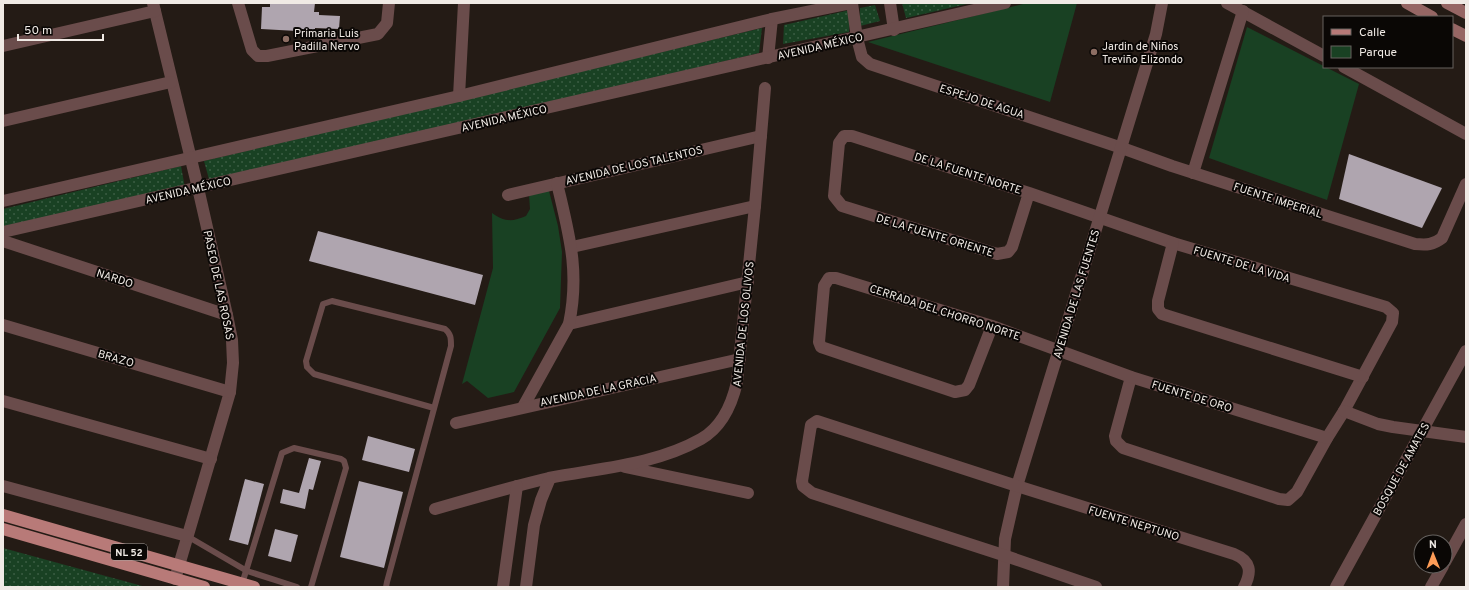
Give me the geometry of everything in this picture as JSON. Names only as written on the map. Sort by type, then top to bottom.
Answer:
[{"type":"main road","name":"NL 52","points":[[3,515],[254,587]]},
{"type":"main road","points":[[3,529],[204,587]]},
{"type":"street","points":[[238,3],[252,50],[258,56],[267,56],[378,34],[387,23],[389,3]]},
{"type":"street","points":[[459,96],[464,3]]},
{"type":"street","points":[[3,201],[459,96],[772,19],[851,3]]},
{"type":"street","name":"ESPEJO DE AGUA","points":[[851,3],[862,57],[870,64],[1122,148]]},
{"type":"street","points":[[890,3],[894,30]]},
{"type":"street","name":"AVENIDA MÉXICO","points":[[3,232],[894,30],[1006,3]]},
{"type":"street","name":"AVENIDA DE LAS FUENTES","points":[[1003,587],[1003,555],[1006,534],[1017,486],[1122,148],[1156,34],[1162,3]]},
{"type":"street","points":[[1227,3],[1323,55]]},
{"type":"street","points":[[1407,3],[1430,16]]},
{"type":"street","points":[[1447,3],[1466,13]]},
{"type":"street","points":[[3,46],[154,7]]},
{"type":"street","name":"PASEO DE LAS ROSAS","points":[[154,7],[227,315],[232,340],[233,363],[230,392],[175,579]]},
{"type":"street","points":[[1193,173],[1243,11]]},
{"type":"street","points":[[768,58],[772,19]]},
{"type":"street","points":[[1453,29],[1466,36]]},
{"type":"street","points":[[1346,68],[1466,134]]},
{"type":"street","points":[[3,121],[171,82]]},
{"type":"street","name":"AVENIDA DE LOS OLIVOS","points":[[435,509],[550,478],[646,460],[677,450],[702,438],[720,423],[733,401],[738,382],[765,88]]},
{"type":"street","name":"AVENIDA DE LOS TALENTOS","points":[[508,195],[761,136]]},
{"type":"street","name":"DE LA FUENTE NORTE","points":[[848,208],[842,206],[834,196],[839,143],[844,136],[852,136],[1029,193],[1099,218]]},
{"type":"street","name":"FUENTE IMPERIAL","points":[[1122,148],[1193,173],[1415,244],[1428,245],[1436,243],[1442,238],[1461,213]]},
{"type":"street","points":[[523,407],[569,324],[573,295],[572,247],[557,183]]},
{"type":"street","points":[[1461,213],[1466,184]]},
{"type":"street","name":"DE LA FUENTE ORIENTE","points":[[848,208],[997,254],[1003,254],[1008,252],[1012,247],[1029,193]]},
{"type":"street","points":[[572,247],[755,206]]},
{"type":"street","name":"FUENTE DE LA VIDA","points":[[1099,218],[1173,243],[1386,307],[1393,313],[1392,322],[1363,377]]},
{"type":"street","name":"NARDO","points":[[3,241],[227,315]]},
{"type":"street","points":[[1131,378],[1115,436],[1116,441],[1123,448],[1280,499],[1288,500],[1297,492],[1363,377],[1162,314],[1158,309],[1158,301],[1173,243]]},
{"type":"street","name":"CERRADA DEL CHORRO NORTE","points":[[992,326],[969,385],[960,392],[954,392],[821,348],[820,345],[824,286],[829,278],[836,278],[992,326],[1059,350]]},
{"type":"street","points":[[569,324],[748,282]]},
{"type":"street","name":"BRAZO","points":[[3,325],[230,392]]},
{"type":"street","name":"FUENTE DE ORO","points":[[1059,350],[1131,378],[1327,438]]},
{"type":"street","name":"BOSQUE DE AMATES","points":[[1336,587],[1466,351]]},
{"type":"street","name":"AVENIDA DE LA GRACIA","points":[[456,423],[740,359]]},
{"type":"street","points":[[3,401],[211,459]]},
{"type":"street","points":[[1344,411],[1378,424],[1466,437]]},
{"type":"street","name":"FUENTE NEPTUNO","points":[[1003,555],[812,493],[803,486],[802,481],[811,425],[813,422],[818,421],[1017,486],[1234,554],[1245,559],[1248,563],[1249,577],[1244,587]]},
{"type":"street","points":[[620,466],[748,492]]},
{"type":"street","points":[[526,587],[534,525],[541,500],[550,478]]},
{"type":"street","points":[[3,486],[187,536]]},
{"type":"street","points":[[503,587],[517,486]]},
{"type":"street","points":[[1453,548],[1466,524]]},
{"type":"street","points":[[1003,555],[1096,587]]},
{"type":"street","points":[[1431,587],[1438,574]]},
{"type":"lane","points":[[386,587],[451,346],[452,338],[449,332],[445,329],[332,301],[323,304],[306,361],[310,371],[314,374],[434,408]]},
{"type":"lane","points":[[242,584],[282,453],[294,448],[341,459],[344,461],[346,468],[311,587]]},
{"type":"lane","points":[[187,536],[246,571],[297,587]]},
{"type":"green space","points":[[902,3],[971,3],[906,18]]},
{"type":"green space","points":[[1027,3],[1077,3],[1050,102],[868,42]]},
{"type":"green space","points":[[875,5],[880,21],[860,26],[860,8]]},
{"type":"green space","points":[[850,10],[849,32],[783,44],[784,25]]},
{"type":"green space","points":[[1247,27],[1323,66],[1323,68],[1328,68],[1359,84],[1327,200],[1209,158]]},
{"type":"green space","points":[[762,28],[759,53],[210,183],[204,161]]},
{"type":"green space","points":[[181,166],[185,188],[3,230],[3,209]]},
{"type":"green space","points":[[548,187],[558,226],[562,252],[560,308],[514,392],[488,398],[467,381],[462,384],[493,268],[492,213],[509,220],[526,216],[530,209],[529,195]]},
{"type":"green space","points":[[3,548],[146,587],[3,587]]},
{"type":"building","points":[[270,3],[315,3],[314,12],[319,12],[319,15],[340,16],[339,29],[315,28],[315,32],[261,29],[262,7],[270,7]]},
{"type":"building","points":[[1349,154],[1442,188],[1422,228],[1339,199]]},
{"type":"building","points":[[318,231],[483,275],[475,305],[309,261]]},
{"type":"building","points":[[368,436],[415,449],[409,472],[362,460]]},
{"type":"building","points":[[309,458],[321,461],[313,490],[309,489],[305,509],[280,503],[283,489],[299,493]]},
{"type":"building","points":[[245,479],[264,484],[248,545],[229,540]]},
{"type":"building","points":[[359,481],[403,492],[384,568],[340,557]]},
{"type":"building","points":[[275,529],[298,535],[291,562],[268,556]]},
{"type":"place","name":"Primaria Luis Padilla Nervo","points":[[286,39]]},
{"type":"place","name":"Jardin de Niños Treviño Elizondo","points":[[1094,52]]}]
